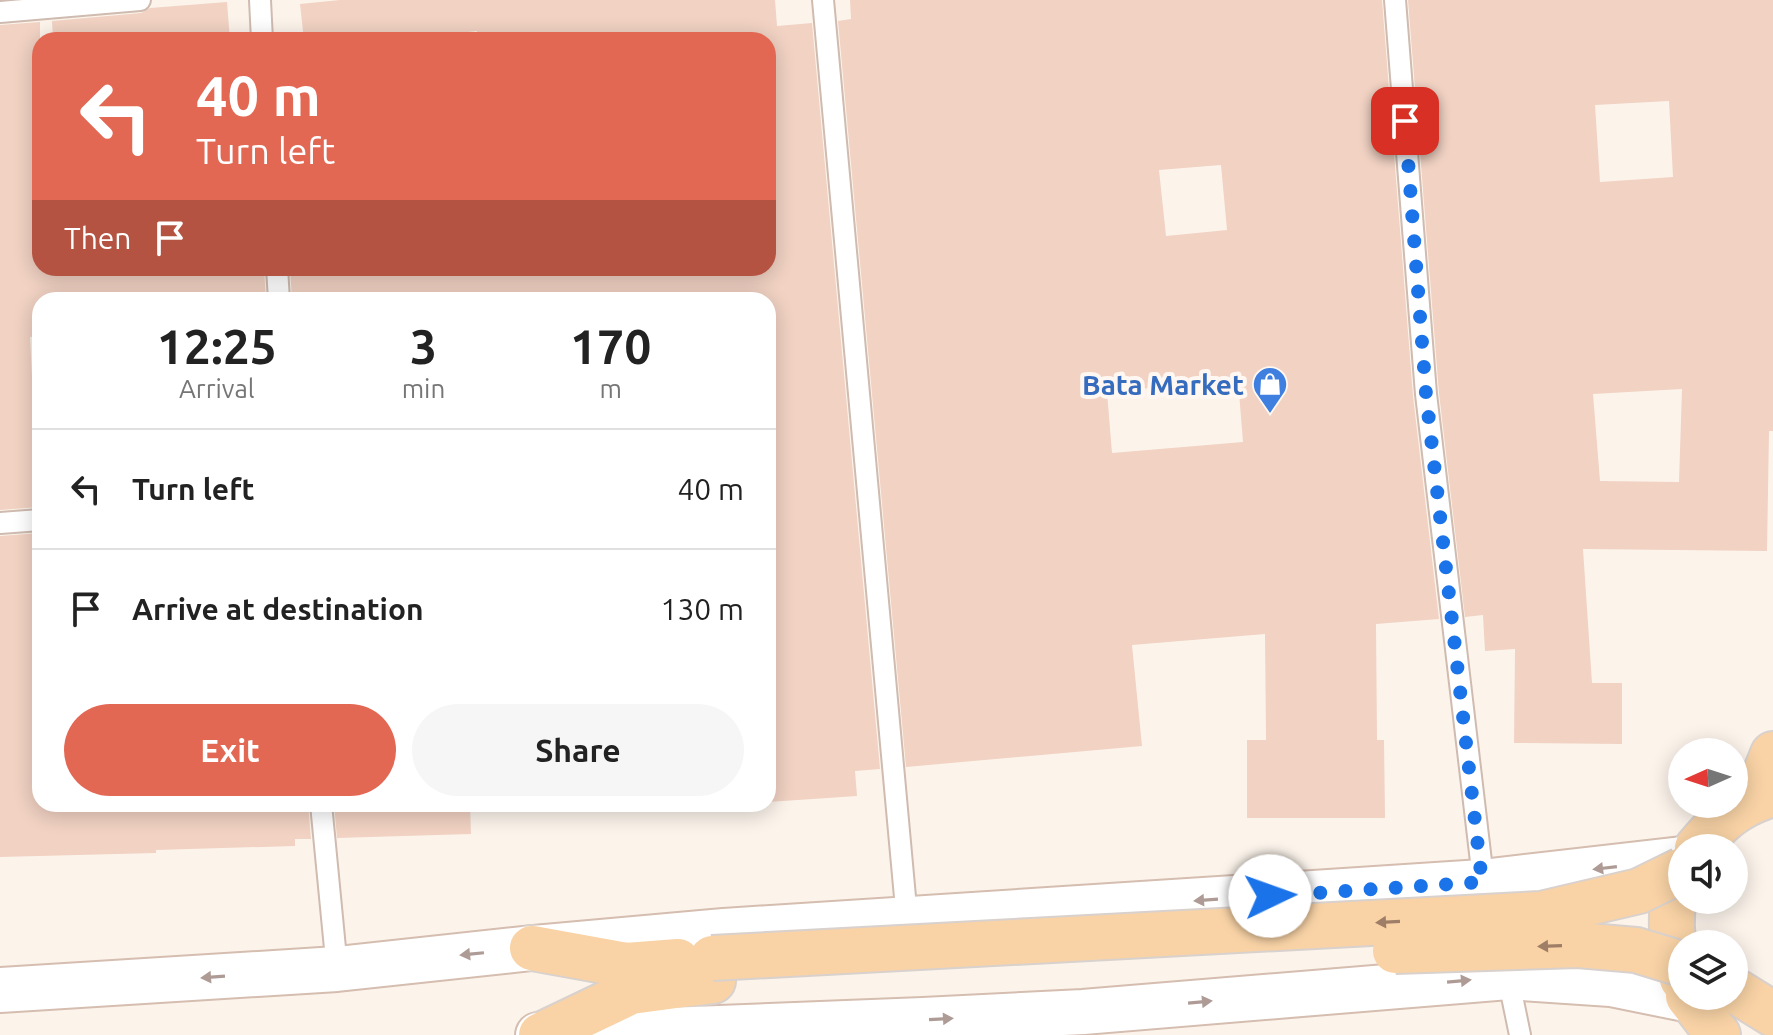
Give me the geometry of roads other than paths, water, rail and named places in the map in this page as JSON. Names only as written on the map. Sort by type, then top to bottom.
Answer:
[{"type":"main road","points":[[1738,834],[1767,801],[1773,754]]},
{"type":"main road","points":[[1708,834],[1717,823],[1767,801]]},
{"type":"main road","points":[[0,990],[337,969],[724,931],[1482,882],[1668,861]]},
{"type":"main road","points":[[541,1035],[631,992],[712,970],[1541,914],[1639,891],[1668,878]]},
{"type":"main road","points":[[532,948],[626,965],[712,970],[1578,945],[1636,950],[1668,978]]},
{"type":"main road","points":[[527,1035],[923,1020],[1084,1024],[1508,977],[1611,984],[1668,998]]},
{"type":"main road","points":[[1748,999],[1773,1014]]},
{"type":"lane","points":[[0,12],[140,0]]},
{"type":"lane","points":[[260,0],[262,32]]},
{"type":"lane","points":[[823,0],[907,919]]},
{"type":"lane","points":[[1395,0],[1426,394],[1482,882],[1520,1035]]},
{"type":"lane","points":[[0,523],[32,521]]},
{"type":"lane","points":[[322,812],[337,969]]},
{"type":"place","name":"Bata Market","points":[[1270,415]]}]
